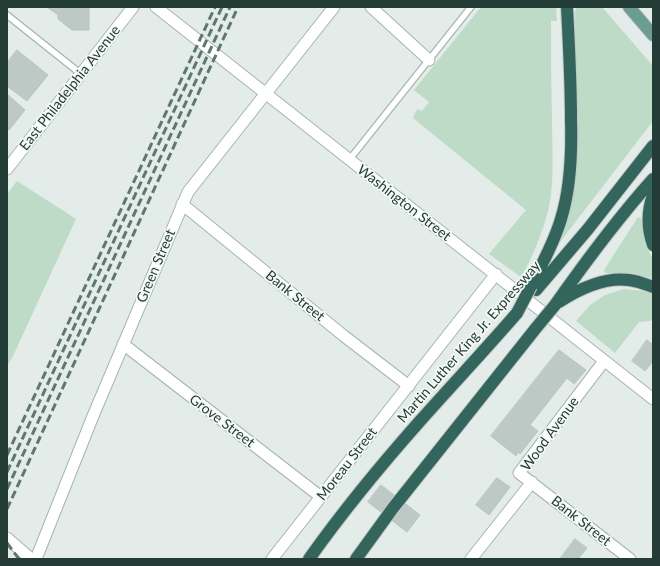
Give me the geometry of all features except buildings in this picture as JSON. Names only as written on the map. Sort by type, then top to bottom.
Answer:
[{"type":"highway","points":[[534,288],[561,219],[569,185],[572,150],[567,7]]},
{"type":"highway","name":"Martin Luther King Jr. Expressway","points":[[309,559],[378,470],[517,313],[534,288],[588,229],[653,146]]},
{"type":"highway","points":[[356,559],[398,502],[555,305],[593,251],[653,179]]},
{"type":"highway","points":[[653,195],[648,225],[653,245]]},
{"type":"highway","points":[[555,305],[586,288],[613,280],[628,280],[653,287]]},
{"type":"main road","points":[[629,7],[653,35]]},
{"type":"street","name":"East Philadelphia Avenue","points":[[7,169],[133,7]]},
{"type":"street","name":"Washington Street","points":[[156,7],[653,399]]},
{"type":"street","name":"Green Street","points":[[36,559],[123,344],[188,192],[334,7]]},
{"type":"street","points":[[371,7],[429,60]]},
{"type":"street","name":"Bank Street","points":[[182,204],[344,336],[409,386]]},
{"type":"street","name":"Moreau Street","points":[[272,559],[496,274]]},
{"type":"street","name":"Grove Street","points":[[123,344],[321,497]]},
{"type":"street","name":"Wood Avenue","points":[[471,559],[532,482],[519,473],[604,361]]},
{"type":"street","name":"Bank Street","points":[[532,482],[630,559]]},
{"type":"street","points":[[7,538],[31,559]]},
{"type":"lane","points":[[349,160],[471,7]]},
{"type":"lane","points":[[7,15],[81,74]]},
{"type":"green space","points":[[481,7],[556,7],[557,21],[551,21],[553,165],[551,195],[540,237],[531,259],[521,277],[489,254],[526,210],[413,118],[417,109],[422,111],[429,102],[414,90]]},
{"type":"green space","points":[[577,7],[602,7],[653,66],[653,121],[554,250],[574,191],[576,169],[575,11]]},
{"type":"green space","points":[[17,181],[76,219],[7,366],[7,194]]},
{"type":"green space","points":[[638,217],[641,218],[645,244],[653,259],[653,279],[632,273],[605,273],[604,270]]},
{"type":"green space","points":[[624,289],[643,291],[653,294],[653,319],[650,321],[639,322],[615,353],[576,321],[590,305],[605,295]]},
{"type":"railway","points":[[7,455],[215,7]]},
{"type":"railway","points":[[7,472],[222,7]]},
{"type":"railway","points":[[7,489],[230,7]]},
{"type":"railway","points":[[7,509],[238,7]]},
{"type":"railway","points":[[7,543],[19,559]]}]
